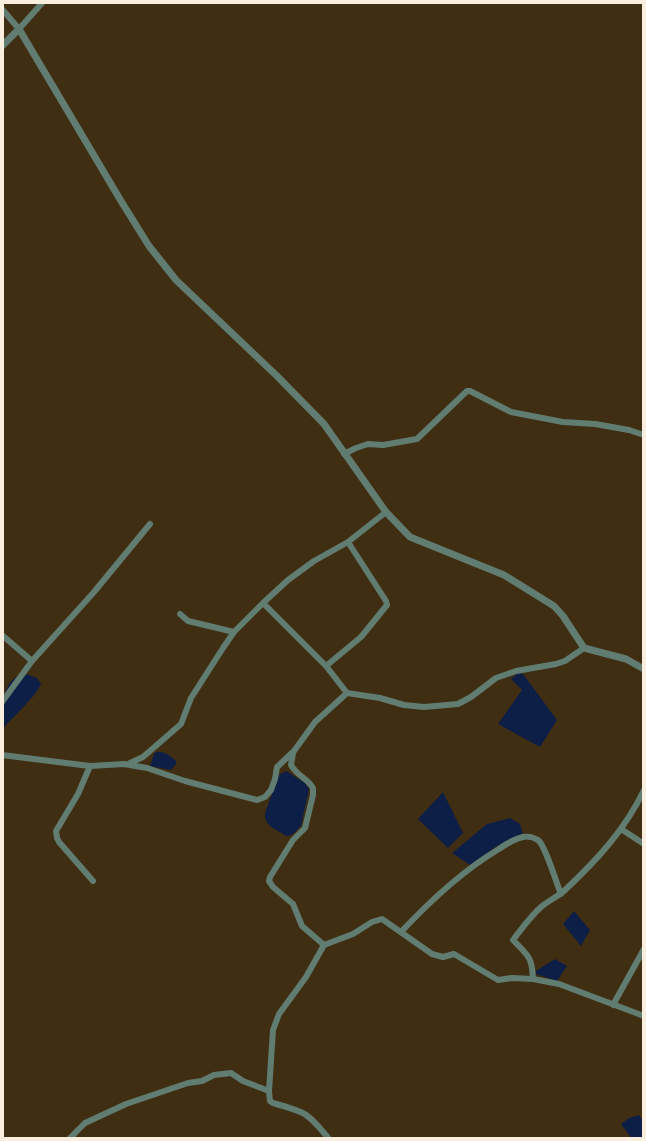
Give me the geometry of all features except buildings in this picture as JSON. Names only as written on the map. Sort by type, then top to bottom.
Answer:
[{"type":"street","points":[[2,46],[43,2]]},
{"type":"street","points":[[2,9],[19,29],[149,246],[176,280],[278,376],[324,424],[386,512],[410,537],[504,575],[554,606],[584,648],[626,659],[644,670]]},
{"type":"street","points":[[344,454],[368,444],[383,445],[416,439],[467,391],[511,412],[563,422],[595,424],[644,435]]},
{"type":"street","points":[[2,755],[90,766],[124,764],[143,757],[181,724],[191,698],[234,632],[288,579],[348,542],[386,512]]},
{"type":"street","points":[[2,702],[32,661],[150,524]]},
{"type":"street","points":[[326,666],[361,637],[387,605],[348,542]]},
{"type":"street","points":[[263,603],[326,666],[347,693],[404,705],[458,704],[495,678],[565,661],[584,648]]},
{"type":"street","points":[[180,614],[188,621],[234,632]]},
{"type":"street","points":[[2,635],[32,661]]},
{"type":"street","points":[[124,764],[147,768],[257,800],[265,797],[271,790],[277,767],[294,751],[315,722],[347,693]]},
{"type":"street","points":[[294,751],[290,765],[296,774],[309,781],[313,795],[305,828],[284,853],[269,881],[293,904],[302,926],[324,945]]},
{"type":"street","points":[[90,766],[55,835],[93,881]]},
{"type":"street","points":[[533,979],[530,957],[513,940],[542,906],[561,894],[598,858],[634,811],[644,790]]},
{"type":"street","points":[[621,829],[644,844]]},
{"type":"street","points":[[401,932],[422,909],[480,860],[512,840],[525,836],[535,838],[543,845],[561,894]]},
{"type":"street","points":[[329,1139],[308,1115],[270,1101],[268,1090],[273,1030],[279,1014],[306,978],[324,945],[353,934],[372,922],[382,919],[432,954],[443,957],[454,954],[498,980],[533,979],[559,984],[644,1016]]},
{"type":"street","points":[[613,1005],[644,948]]},
{"type":"street","points":[[69,1139],[85,1123],[126,1104],[214,1075],[231,1073],[243,1081],[268,1090]]},
{"type":"water","points":[[23,673],[37,678],[41,684],[2,730],[6,690],[15,677]]},
{"type":"water","points":[[518,673],[523,674],[557,720],[540,747],[498,724],[522,690],[511,679]]},
{"type":"water","points":[[156,752],[167,754],[176,761],[171,770],[150,766]]},
{"type":"water","points":[[286,771],[305,783],[309,789],[301,826],[292,835],[286,836],[269,825],[265,813],[279,775]]},
{"type":"water","points":[[443,792],[463,833],[448,848],[418,819]]},
{"type":"water","points":[[510,818],[520,824],[523,833],[497,846],[470,865],[452,853],[487,824]]},
{"type":"water","points":[[574,911],[590,930],[581,946],[563,924]]},
{"type":"water","points":[[555,959],[567,966],[557,981],[536,974],[536,971]]},
{"type":"water","points":[[639,1115],[644,1123],[644,1139],[632,1139],[621,1124]]}]
